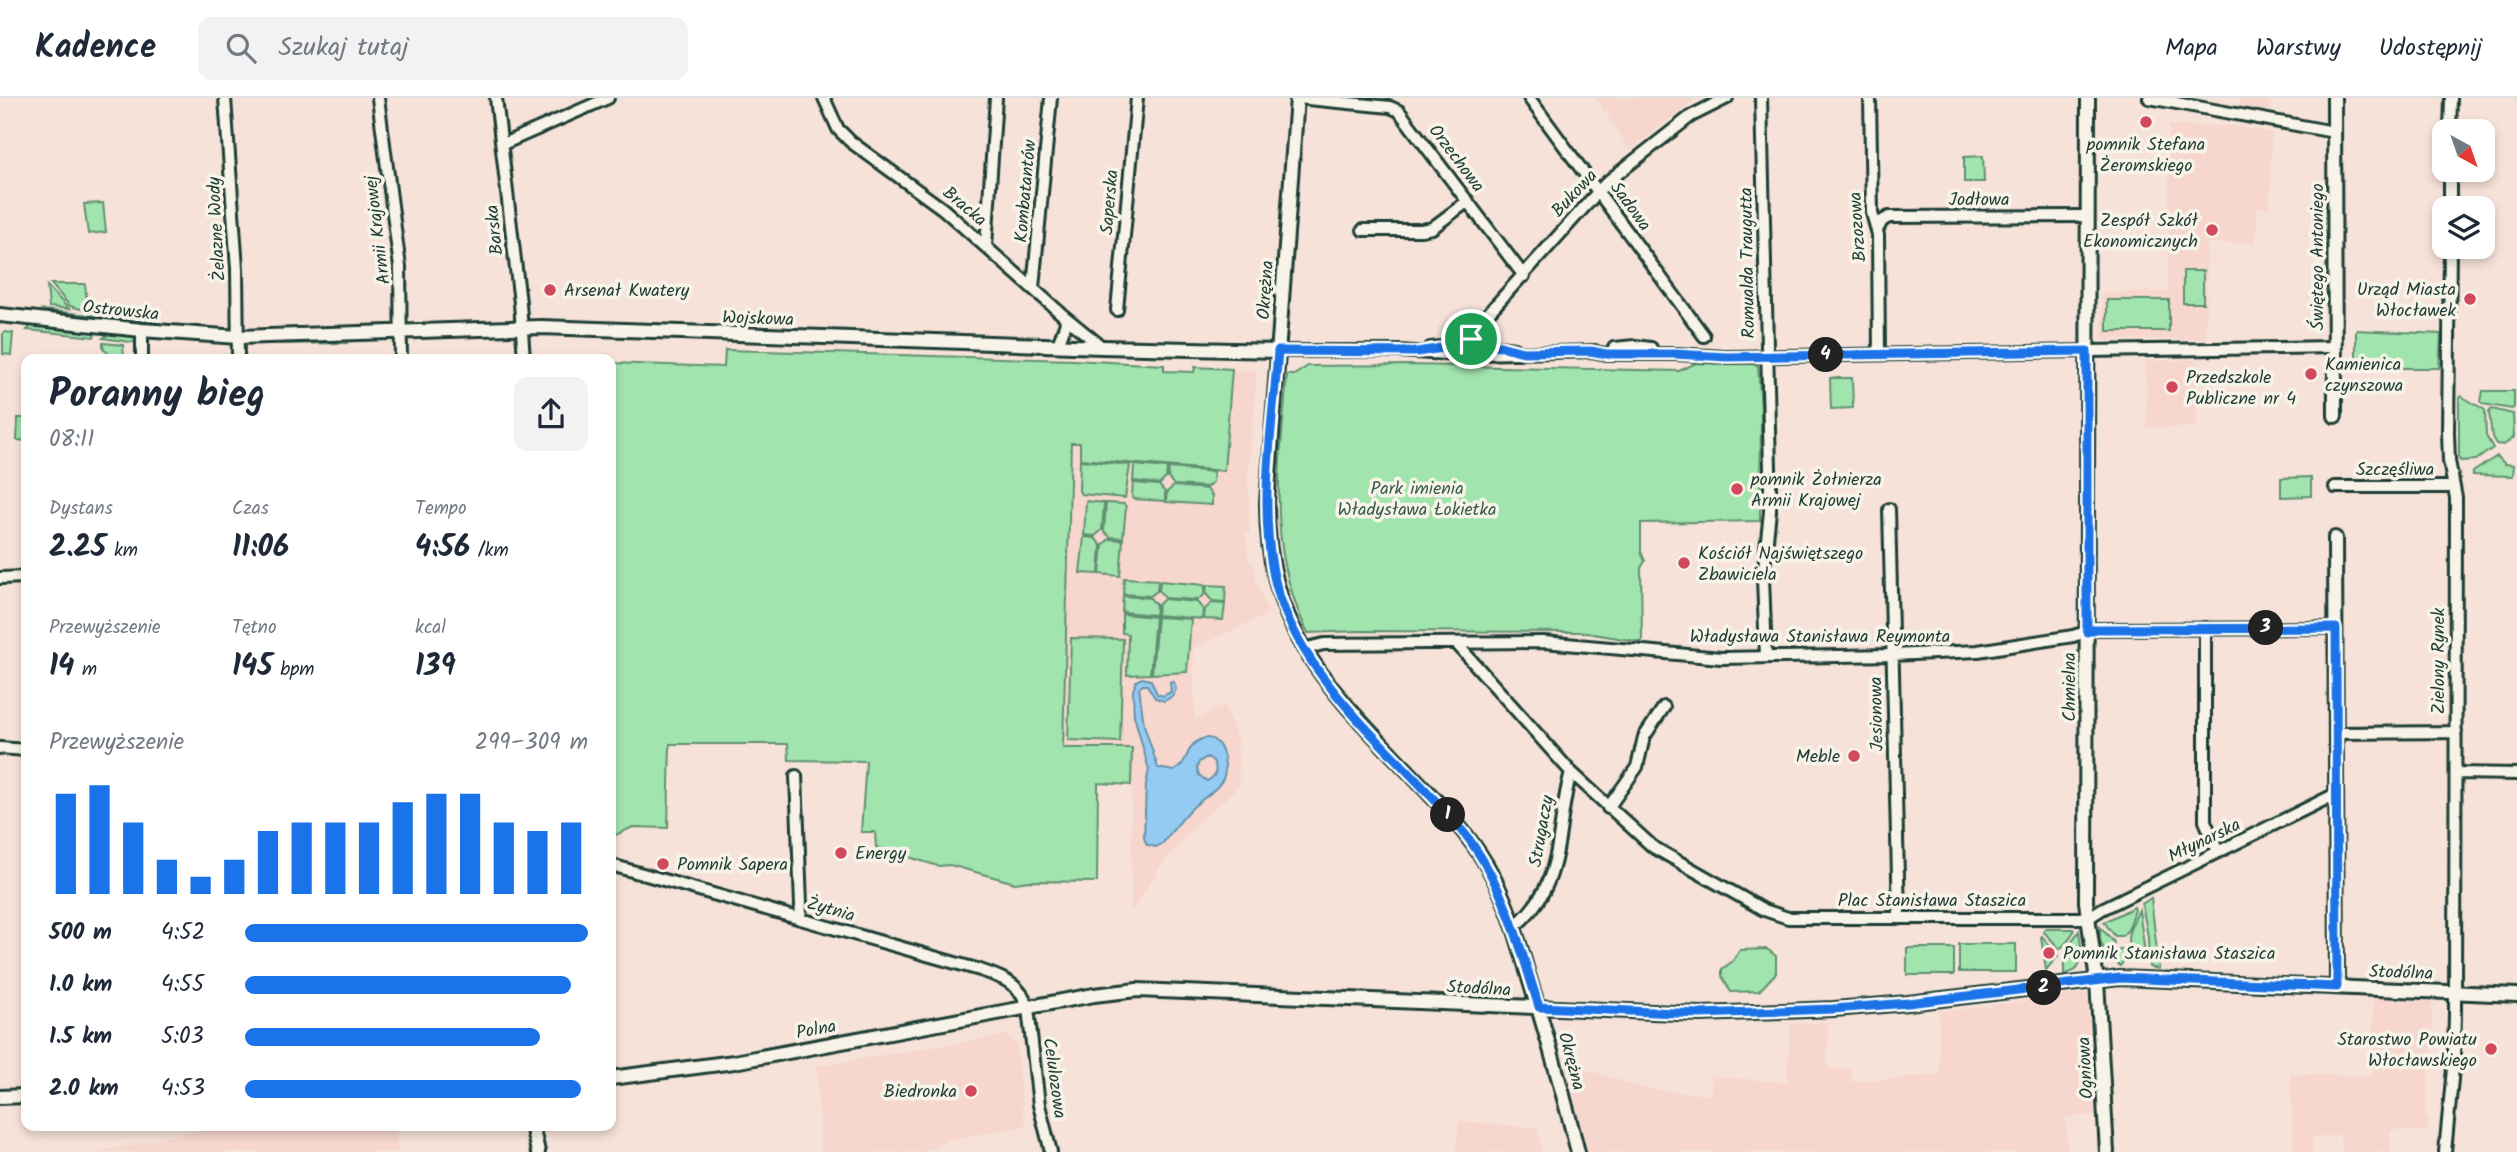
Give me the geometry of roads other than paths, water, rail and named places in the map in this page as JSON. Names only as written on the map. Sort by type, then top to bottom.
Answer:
[{"type":"street","name":"Żelazne Wody","points":[[225,98],[237,269],[238,354]]},
{"type":"street","name":"Armii Krajowej","points":[[378,98],[400,267],[401,354]]},
{"type":"street","name":"Barska","points":[[496,98],[524,354]]},
{"type":"street","points":[[503,144],[608,98]]},
{"type":"street","name":"Bracka","points":[[824,98],[838,129],[851,142],[943,209],[1102,347]]},
{"type":"street","points":[[986,246],[996,98]]},
{"type":"street","name":"Kombatantów","points":[[1034,288],[1051,98]]},
{"type":"street","name":"Saperska","points":[[1117,310],[1137,98]]},
{"type":"street","name":"Orzechowa","points":[[1297,98],[1390,107],[1399,111],[1524,276]]},
{"type":"street","name":"Okrężna","points":[[1297,98],[1268,495],[1268,533],[1273,573],[1280,598],[1303,649],[1346,705],[1472,842],[1494,879],[1514,927],[1539,1007],[1578,1152]]},
{"type":"street","name":"Sadowa","points":[[1529,98],[1704,336]]},
{"type":"street","name":"Bukowa","points":[[1469,347],[1484,318],[1598,191],[1691,116],[1727,98]]},
{"type":"street","name":"Romualda Traugutta","points":[[1761,98],[1770,511],[1763,570],[1766,657]]},
{"type":"street","name":"Brzozowa","points":[[1870,98],[1872,213],[1877,230],[1878,354]]},
{"type":"street","name":"Chmielna","points":[[2088,98],[2088,918],[2097,981]]},
{"type":"street","points":[[2149,98],[2334,132]]},
{"type":"street","name":"Świętego Antoniego","points":[[2334,98],[2335,416]]},
{"type":"street","points":[[2451,98],[2451,119]]},
{"type":"street","points":[[1363,230],[1432,228],[1468,201]]},
{"type":"street","name":"Jodłowa","points":[[1877,230],[1882,221],[1889,217],[2088,216]]},
{"type":"street","name":"Zielony Rynek","points":[[2445,1152],[2454,1058],[2456,774],[2454,486],[2449,461],[2448,422],[2450,259]]},
{"type":"street","name":"Ostrowska","points":[[0,315],[238,337]]},
{"type":"street","points":[[1058,345],[1066,323],[1065,317]]},
{"type":"street","name":"Wojskowa","points":[[238,337],[523,327],[1278,351]]},
{"type":"street","points":[[142,330],[142,354]]},
{"type":"street","points":[[1278,351],[1446,354],[1469,347],[1523,352],[1591,351],[1606,354],[1727,357],[2335,347]]},
{"type":"street","name":"Szczęśliwa","points":[[2335,487],[2454,486]]},
{"type":"street","name":"Jesionowa","points":[[1889,509],[1899,918]]},
{"type":"street","points":[[2335,538],[2337,987]]},
{"type":"street","points":[[0,578],[21,577]]},
{"type":"street","points":[[2205,628],[2205,821],[2218,852]]},
{"type":"street","name":"Władysława Stanisława Reymonta","points":[[1303,649],[1324,644],[1564,642],[1721,658],[1892,655],[1978,651],[2043,642],[2096,629],[2336,628]]},
{"type":"street","points":[[1456,643],[1571,772],[1608,808],[1637,768],[1644,737],[1664,707]]},
{"type":"street","points":[[2336,733],[2456,732]]},
{"type":"street","points":[[0,748],[21,750]]},
{"type":"street","name":"Strugaczy","points":[[1514,927],[1531,912],[1552,873],[1571,772]]},
{"type":"street","points":[[2456,774],[2517,774]]},
{"type":"street","points":[[796,776],[800,919]]},
{"type":"street","name":"Młynarska","points":[[2088,918],[2336,794]]},
{"type":"street","name":"Plac Stanisława Staszica","points":[[1608,808],[1664,855],[1776,916],[2088,918]]},
{"type":"street","name":"Żytnia","points":[[616,866],[987,972],[1017,987],[1027,1007]]},
{"type":"street","name":"Stodólna","points":[[1027,1007],[1137,990],[1700,1014],[1908,1003],[2097,981],[2146,978],[2517,995]]},
{"type":"street","name":"Ogniowa","points":[[2097,981],[2107,1152]]},
{"type":"street","name":"Polna","points":[[616,1077],[734,1062],[1027,1007]]},
{"type":"street","name":"Celulozowa","points":[[1027,1007],[1039,1105],[1051,1152]]},
{"type":"street","points":[[0,1097],[21,1096]]},
{"type":"street","points":[[533,1131],[538,1152]]},
{"type":"water","points":[[1142,678],[1151,680],[1157,694],[1163,696],[1171,692],[1170,682],[1174,682],[1176,689],[1173,696],[1164,701],[1155,698],[1147,685],[1139,688],[1144,725],[1158,768],[1174,771],[1184,761],[1194,743],[1209,738],[1219,745],[1225,766],[1220,784],[1191,809],[1163,843],[1156,847],[1147,845],[1144,838],[1149,770],[1134,715],[1133,691],[1136,681]],"holes":[[[1207,757],[1213,761],[1215,772],[1207,781],[1199,775],[1197,768],[1199,762]]]},
{"type":"place","name":"pomnik Stefana Żeromskiego","points":[[2146,122]]},
{"type":"place","name":"Zespół Szkół Ekonomicznych","points":[[2212,230]]},
{"type":"place","name":"Arsenał Kwatery","points":[[550,290]]},
{"type":"place","name":"Urząd Miasta Włocławek","points":[[2470,299]]},
{"type":"place","name":"Kamienica czynszowa","points":[[2311,374]]},
{"type":"place","name":"Przedszkole Publiczne nr 4","points":[[2172,387]]},
{"type":"place","name":"pomnik Żołnierza Armii Krajowej","points":[[1737,489]]},
{"type":"place","name":"Kościół Najświętszego Zbawiciela","points":[[1684,563]]},
{"type":"place","name":"Meble","points":[[1854,756]]},
{"type":"place","name":"Energy","points":[[841,853]]},
{"type":"place","name":"Pomnik Sapera","points":[[663,864]]},
{"type":"place","name":"Pomnik Stanisława Staszica","points":[[2049,953]]},
{"type":"place","name":"Starostwo Powiatu Włocławskiego","points":[[2491,1049]]},
{"type":"place","name":"Biedronka","points":[[971,1091]]},
{"type":"park label","name":"Park imienia Władysława Łokietka","points":[[1417,498]]}]
